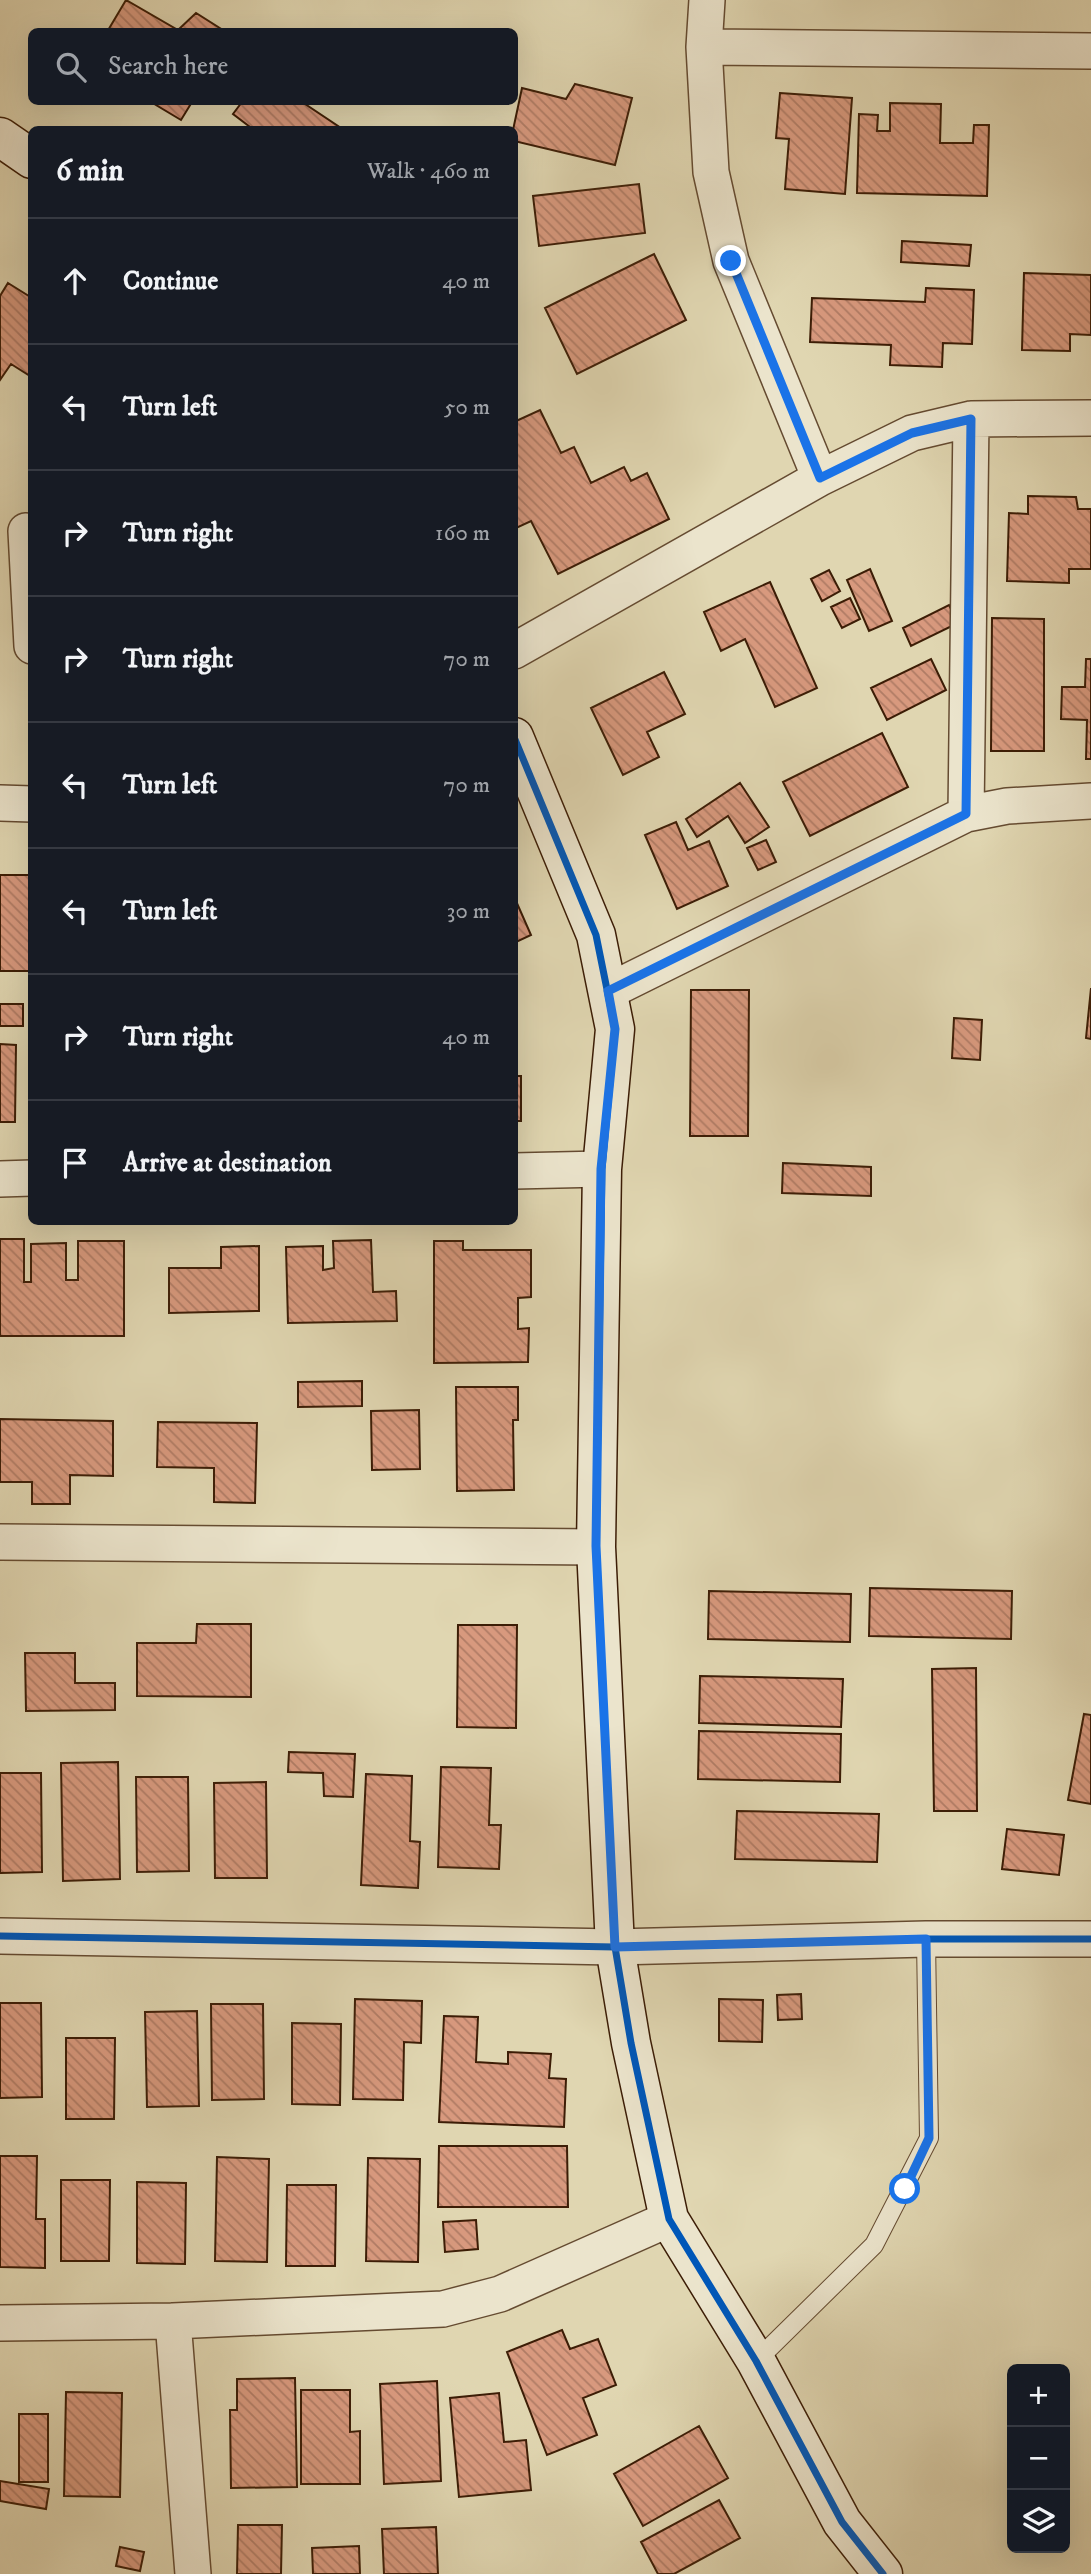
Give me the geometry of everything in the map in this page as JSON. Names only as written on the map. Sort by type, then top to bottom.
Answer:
[{"type":"street","points":[[707,0],[704,47],[711,172],[731,261],[820,478]]},
{"type":"street","points":[[704,47],[1091,51]]},
{"type":"street","points":[[0,137],[28,156]]},
{"type":"street","points":[[518,649],[820,478],[912,433],[971,419],[1091,418]]},
{"type":"street","points":[[966,814],[971,419]]},
{"type":"street","points":[[26,531],[28,569]]},
{"type":"street","points":[[518,747],[596,935],[615,1029],[601,1169],[596,1546],[615,1947],[631,2043],[668,2219],[756,2361],[842,2522],[883,2574]]},
{"type":"street","points":[[608,991],[966,814],[1007,806],[1091,801]]},
{"type":"street","points":[[0,803],[28,804]]},
{"type":"street","points":[[518,1171],[601,1169]]},
{"type":"street","points":[[0,1179],[28,1178]]},
{"type":"street","points":[[0,1542],[596,1546]]},
{"type":"street","points":[[0,1936],[615,1947],[926,1939],[1091,1939]]},
{"type":"street","points":[[0,2323],[173,2321],[443,2309],[500,2294],[668,2219]]},
{"type":"street","points":[[173,2321],[193,2574]]},
{"type":"lane","points":[[756,2361],[874,2245],[929,2138],[926,1939]]},
{"type":"building","points":[[126,0],[175,28],[109,28]]},
{"type":"building","points":[[196,13],[220,28],[180,28]]},
{"type":"building","points":[[575,84],[632,98],[615,165],[518,142],[518,126],[514,126],[522,88],[566,99]]},
{"type":"building","points":[[780,93],[852,98],[845,194],[785,189],[789,139],[776,138]]},
{"type":"building","points":[[890,103],[941,104],[940,143],[973,143],[974,125],[989,125],[987,196],[857,193],[859,114],[878,115],[877,131],[890,131]]},
{"type":"building","points":[[156,105],[190,105],[181,120]]},
{"type":"building","points":[[240,105],[306,105],[338,126],[249,126],[233,114]]},
{"type":"building","points":[[639,184],[645,233],[539,246],[533,196]]},
{"type":"building","points":[[902,241],[971,245],[969,266],[901,262]]},
{"type":"building","points":[[654,254],[686,320],[577,374],[545,308]]},
{"type":"building","points":[[1024,273],[1091,275],[1091,335],[1070,334],[1070,351],[1022,350]]},
{"type":"building","points":[[8,283],[28,296],[28,375],[11,364],[0,380],[0,296]]},
{"type":"building","points":[[926,288],[974,290],[972,344],[943,343],[942,367],[890,365],[891,345],[810,342],[812,298],[925,302]]},
{"type":"building","points":[[540,410],[561,453],[574,447],[591,483],[624,467],[631,481],[647,473],[669,519],[558,574],[531,521],[518,527],[518,420]]},
{"type":"building","points":[[1028,496],[1076,497],[1078,509],[1091,509],[1091,569],[1069,569],[1069,583],[1007,581],[1009,513],[1028,514]]},
{"type":"building","points":[[870,569],[892,621],[869,631],[847,580]]},
{"type":"building","points":[[829,570],[840,591],[822,601],[811,579]]},
{"type":"building","points":[[770,582],[817,688],[775,707],[745,639],[721,651],[704,612]]},
{"type":"building","points":[[850,598],[860,619],[842,628],[831,607]]},
{"type":"building","points":[[949,605],[958,623],[911,646],[903,628]]},
{"type":"building","points":[[992,618],[1044,619],[1044,751],[991,751]]},
{"type":"building","points":[[931,659],[946,690],[887,720],[871,688]]},
{"type":"building","points":[[1086,659],[1091,659],[1091,759],[1086,759],[1087,720],[1061,719],[1062,687],[1085,687]]},
{"type":"building","points":[[664,672],[685,714],[647,732],[659,757],[623,775],[591,708]]},
{"type":"building","points":[[882,733],[908,787],[810,836],[783,782]]},
{"type":"building","points":[[740,783],[769,827],[745,843],[728,816],[697,837],[686,819]]},
{"type":"building","points":[[676,822],[688,850],[709,841],[728,886],[677,909],[645,835]]},
{"type":"building","points":[[766,840],[776,862],[758,870],[747,848]]},
{"type":"building","points":[[0,875],[28,875],[28,971],[0,971]]},
{"type":"building","points":[[518,906],[531,935],[518,941]]},
{"type":"building","points":[[1091,988],[1091,1039],[1086,1038]]},
{"type":"building","points":[[691,990],[749,990],[748,1136],[690,1136]]},
{"type":"building","points":[[0,1004],[23,1004],[23,1026],[0,1026]]},
{"type":"building","points":[[954,1018],[982,1020],[980,1060],[952,1058]]},
{"type":"building","points":[[0,1044],[16,1045],[15,1122],[0,1122]]},
{"type":"building","points":[[518,1076],[521,1076],[521,1121],[518,1121]]},
{"type":"building","points":[[783,1163],[871,1167],[871,1196],[782,1193]]},
{"type":"building","points":[[0,1239],[24,1239],[24,1282],[31,1282],[31,1244],[66,1243],[66,1280],[78,1280],[78,1241],[124,1241],[124,1336],[0,1336]]},
{"type":"building","points":[[371,1240],[373,1292],[396,1291],[397,1321],[288,1323],[286,1247],[323,1246],[323,1270],[334,1268],[333,1241]]},
{"type":"building","points":[[434,1241],[463,1241],[463,1250],[531,1250],[531,1297],[518,1298],[518,1329],[529,1328],[528,1362],[434,1363]]},
{"type":"building","points":[[259,1246],[259,1311],[169,1313],[169,1268],[221,1268],[221,1247]]},
{"type":"building","points":[[362,1381],[362,1406],[298,1407],[298,1382]]},
{"type":"building","points":[[456,1387],[518,1387],[518,1420],[513,1420],[514,1490],[457,1491]]},
{"type":"building","points":[[419,1410],[420,1469],[372,1470],[371,1411]]},
{"type":"building","points":[[0,1419],[113,1421],[113,1476],[70,1475],[70,1504],[32,1504],[32,1482],[0,1482]]},
{"type":"building","points":[[158,1422],[257,1423],[255,1503],[214,1502],[214,1468],[157,1467]]},
{"type":"building","points":[[870,1588],[1012,1591],[1011,1639],[869,1636]]},
{"type":"building","points":[[709,1591],[851,1594],[850,1642],[708,1639]]},
{"type":"building","points":[[197,1624],[251,1624],[251,1697],[137,1696],[137,1643],[196,1643]]},
{"type":"building","points":[[458,1625],[517,1625],[516,1728],[457,1727]]},
{"type":"building","points":[[25,1653],[75,1653],[75,1683],[115,1683],[115,1710],[26,1711]]},
{"type":"building","points":[[976,1668],[977,1811],[934,1811],[932,1669]]},
{"type":"building","points":[[700,1676],[843,1679],[841,1727],[699,1723]]},
{"type":"building","points":[[1084,1714],[1091,1715],[1091,1804],[1068,1800]]},
{"type":"building","points":[[699,1731],[841,1734],[840,1782],[698,1779]]},
{"type":"building","points":[[289,1752],[355,1754],[353,1797],[324,1796],[323,1773],[288,1772]]},
{"type":"building","points":[[118,1762],[120,1879],[63,1881],[61,1763]]},
{"type":"building","points":[[441,1767],[491,1768],[489,1825],[501,1825],[499,1869],[438,1867]]},
{"type":"building","points":[[0,1773],[41,1773],[42,1872],[0,1873]]},
{"type":"building","points":[[366,1774],[412,1776],[410,1841],[420,1842],[418,1888],[361,1885]]},
{"type":"building","points":[[136,1777],[188,1777],[189,1871],[137,1872]]},
{"type":"building","points":[[266,1782],[267,1878],[215,1878],[214,1783]]},
{"type":"building","points":[[737,1811],[879,1814],[877,1862],[735,1859]]},
{"type":"building","points":[[1007,1829],[1064,1835],[1059,1875],[1002,1869]]},
{"type":"building","points":[[801,1994],[802,2019],[778,2020],[777,1995]]},
{"type":"building","points":[[355,1999],[422,2001],[421,2043],[404,2042],[403,2100],[353,2099]]},
{"type":"building","points":[[719,1999],[763,2000],[762,2042],[719,2041]]},
{"type":"building","points":[[0,2003],[41,2003],[42,2097],[0,2098]]},
{"type":"building","points":[[211,2004],[263,2004],[264,2099],[212,2100]]},
{"type":"building","points":[[197,2011],[199,2106],[147,2107],[145,2012]]},
{"type":"building","points":[[444,2016],[478,2017],[476,2062],[508,2064],[508,2052],[551,2054],[549,2078],[566,2079],[564,2127],[439,2122]]},
{"type":"building","points":[[292,2023],[341,2024],[340,2105],[292,2104]]},
{"type":"building","points":[[66,2038],[115,2038],[114,2119],[66,2119]]},
{"type":"building","points":[[439,2146],[567,2146],[568,2207],[438,2207]]},
{"type":"building","points":[[0,2156],[37,2156],[36,2219],[45,2219],[45,2268],[0,2267]]},
{"type":"building","points":[[217,2157],[269,2159],[267,2262],[215,2261]]},
{"type":"building","points":[[368,2158],[420,2159],[418,2262],[366,2261]]},
{"type":"building","points":[[61,2180],[110,2180],[109,2261],[61,2261]]},
{"type":"building","points":[[137,2182],[186,2183],[185,2264],[137,2263]]},
{"type":"building","points":[[287,2185],[336,2185],[335,2266],[286,2266]]},
{"type":"building","points":[[476,2220],[478,2249],[445,2252],[443,2222]]},
{"type":"building","points":[[562,2330],[570,2349],[598,2339],[616,2385],[583,2398],[597,2435],[547,2455],[507,2352]]},
{"type":"building","points":[[295,2378],[297,2487],[231,2488],[230,2410],[237,2410],[237,2379]]},
{"type":"building","points":[[437,2381],[441,2481],[384,2484],[380,2384]]},
{"type":"building","points":[[301,2390],[350,2390],[350,2432],[360,2431],[360,2484],[301,2484]]},
{"type":"building","points":[[66,2392],[122,2393],[120,2497],[64,2496]]},
{"type":"building","points":[[499,2393],[504,2442],[526,2440],[531,2490],[459,2497],[450,2398]]},
{"type":"building","points":[[19,2414],[48,2414],[48,2482],[19,2482]]},
{"type":"building","points":[[699,2426],[728,2478],[643,2526],[614,2474]]},
{"type":"building","points":[[0,2481],[49,2489],[46,2509],[0,2501]]},
{"type":"building","points":[[719,2500],[740,2538],[674,2574],[658,2574],[641,2542]]},
{"type":"building","points":[[238,2525],[282,2525],[281,2574],[237,2574]]},
{"type":"building","points":[[436,2527],[438,2574],[384,2574],[382,2529]]},
{"type":"building","points":[[359,2546],[360,2574],[313,2574],[312,2548]]},
{"type":"building","points":[[120,2547],[144,2552],[140,2571],[116,2566]]},
{"type":"cycle path","points":[[518,747],[596,935],[615,1029],[602,1169],[596,1547],[615,1947],[631,2043],[669,2219],[756,2361],[842,2522],[883,2574]]},
{"type":"cycle path","points":[[0,1936],[615,1947],[926,1939],[1091,1939]]},
{"type":"route","points":[[731,261],[820,478],[912,433],[971,419],[966,814],[608,991],[615,1029],[601,1169],[596,1546],[615,1947],[926,1939],[929,2138],[905,2189]]}]
